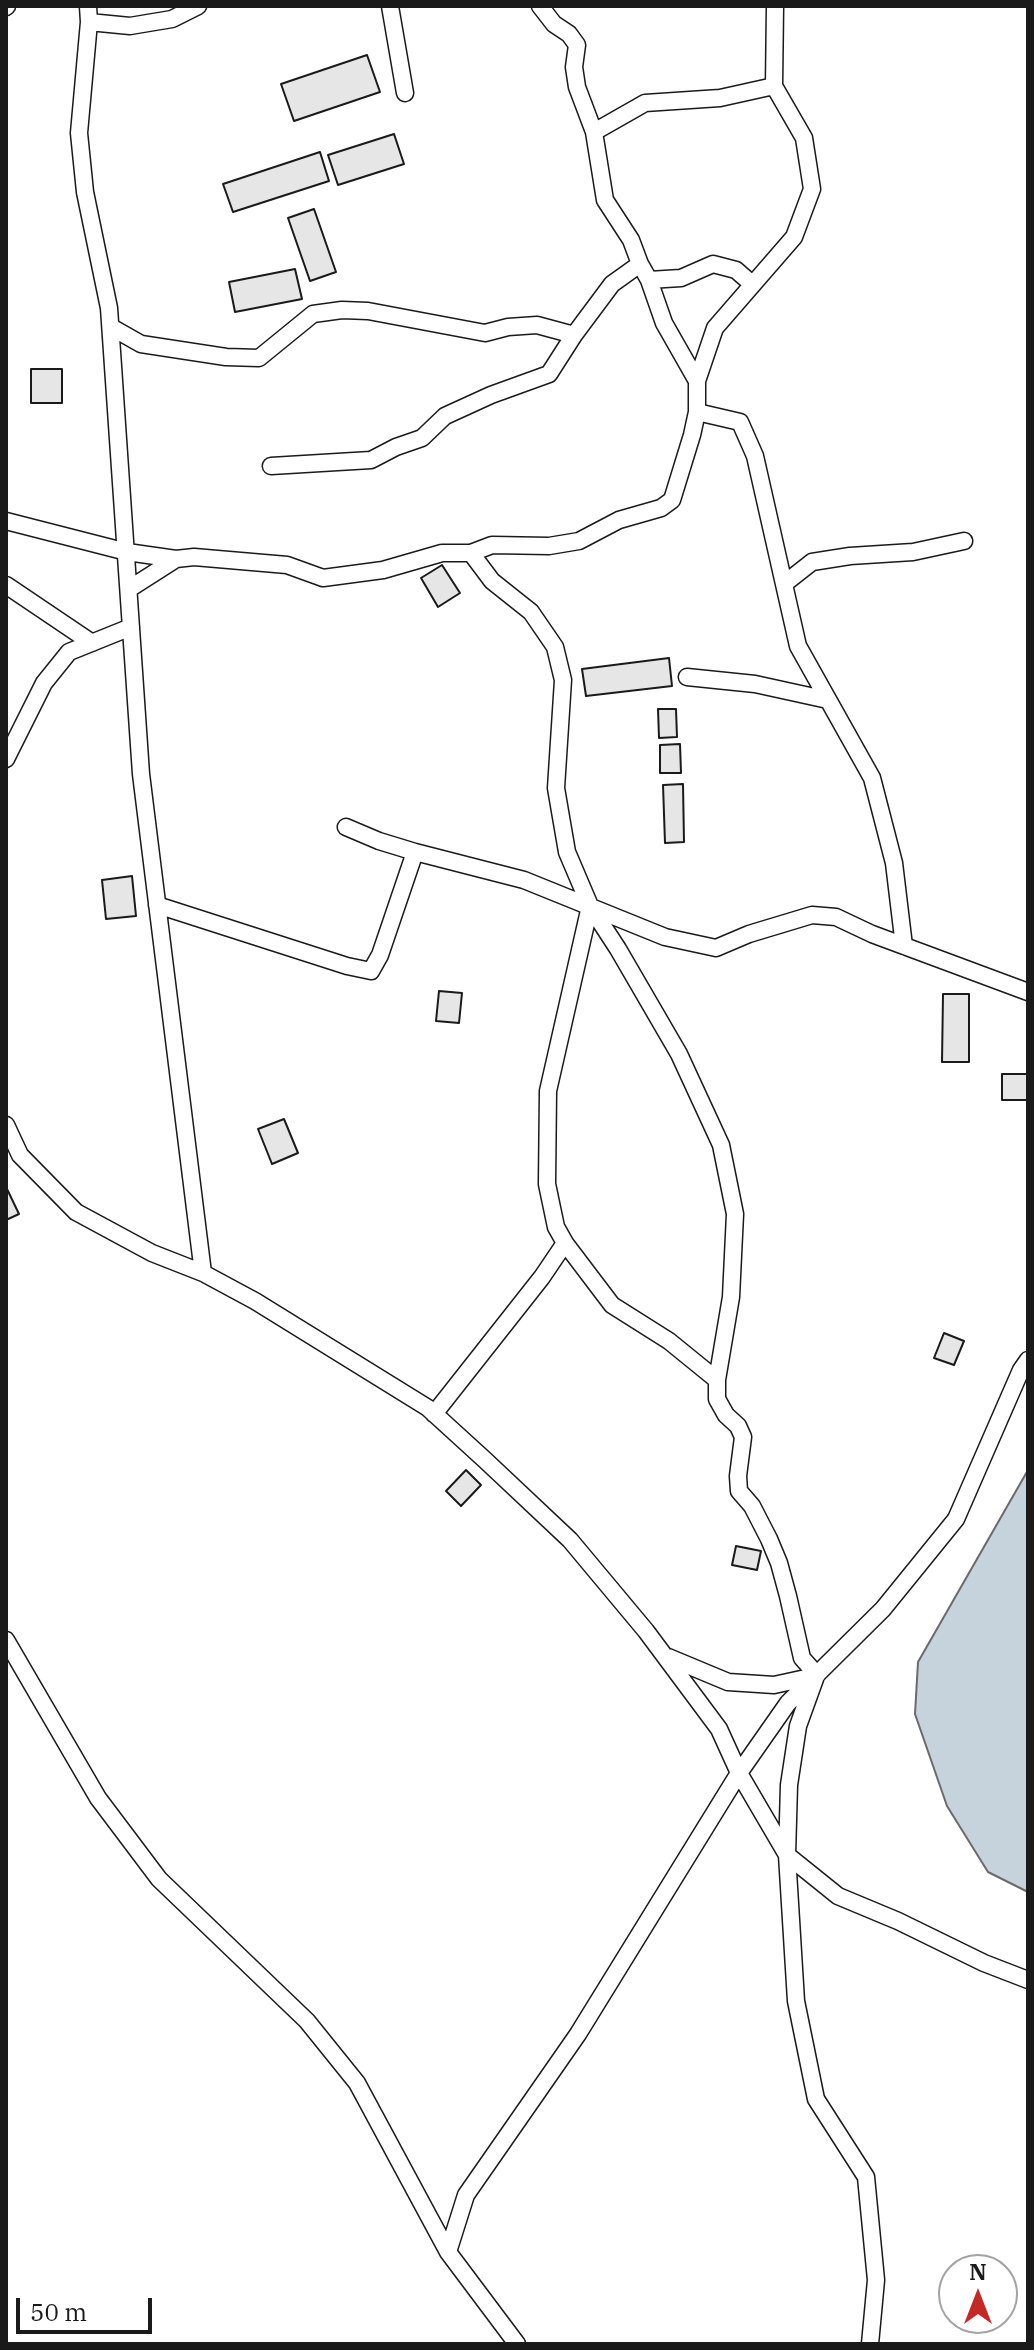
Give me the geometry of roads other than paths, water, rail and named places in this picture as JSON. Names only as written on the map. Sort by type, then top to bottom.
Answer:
[{"type":"street","points":[[198,6],[172,19],[130,26],[89,14],[79,133],[85,192],[109,308],[141,774],[203,1273]]},
{"type":"street","points":[[390,6],[405,93]]},
{"type":"street","points":[[540,6],[577,45],[574,67],[577,87],[594,132],[605,200],[631,240],[664,323],[697,381]]},
{"type":"street","points":[[6,521],[127,552],[176,559],[194,557],[287,565],[323,578],[383,570],[442,553],[471,553],[492,545],[549,546],[579,541],[619,520],[661,508],[672,500],[692,435],[697,412],[697,381],[715,328],[794,237],[812,189],[804,138],[774,86],[775,6]]},
{"type":"street","points":[[594,132],[645,103],[720,98],[774,86]]},
{"type":"street","points":[[271,466],[371,460],[422,438],[445,416],[549,374],[612,284],[640,264]]},
{"type":"street","points":[[649,280],[681,278],[713,264],[736,270],[752,284]]},
{"type":"street","points":[[111,327],[141,344],[186,352],[259,358],[313,314],[342,310],[368,311],[485,333],[508,327],[537,325],[574,335]]},
{"type":"street","points":[[697,412],[740,422],[755,456],[798,646],[872,778],[894,863],[904,946]]},
{"type":"street","points":[[784,584],[812,562],[913,552],[964,541]]},
{"type":"street","points":[[471,553],[492,581],[531,612],[555,647],[563,680],[556,788],[567,852],[590,906],[679,1054],[721,1145],[735,1214],[731,1297],[717,1380],[717,1399],[743,1437],[739,1491],[752,1506],[769,1539],[779,1563],[802,1658],[817,1675]]},
{"type":"street","points":[[129,589],[176,559]]},
{"type":"street","points":[[6,585],[92,643]]},
{"type":"street","points":[[6,759],[44,683],[69,652],[131,627]]},
{"type":"street","points":[[687,677],[755,684],[828,700]]},
{"type":"street","points":[[346,827],[415,852],[524,880],[665,937],[716,948],[749,934],[812,915],[836,917],[872,934],[1028,992]]},
{"type":"street","points":[[157,905],[371,971],[380,955],[415,852]]},
{"type":"street","points":[[590,906],[548,1091],[547,1184],[556,1227],[612,1305],[669,1341],[717,1380]]},
{"type":"street","points":[[6,1125],[20,1155],[76,1212],[152,1253],[203,1273],[255,1301],[428,1408],[570,1540],[666,1657],[719,1729],[739,1773],[787,1855],[838,1896],[1028,1980]]},
{"type":"street","points":[[434,1414],[542,1277],[565,1243]]},
{"type":"street","points":[[448,2252],[466,2195],[578,2034],[739,1773],[788,1703],[883,1609],[956,1519],[1028,1360]]},
{"type":"street","points":[[6,1640],[98,1798],[159,1879],[307,2021],[357,2083],[448,2252],[517,2344]]},
{"type":"street","points":[[666,1657],[728,1682],[774,1685],[817,1675]]},
{"type":"street","points":[[817,1675],[798,1726],[789,1785],[787,1855],[796,2001],[816,2099],[866,2177],[876,2280],[870,2344]]}]
